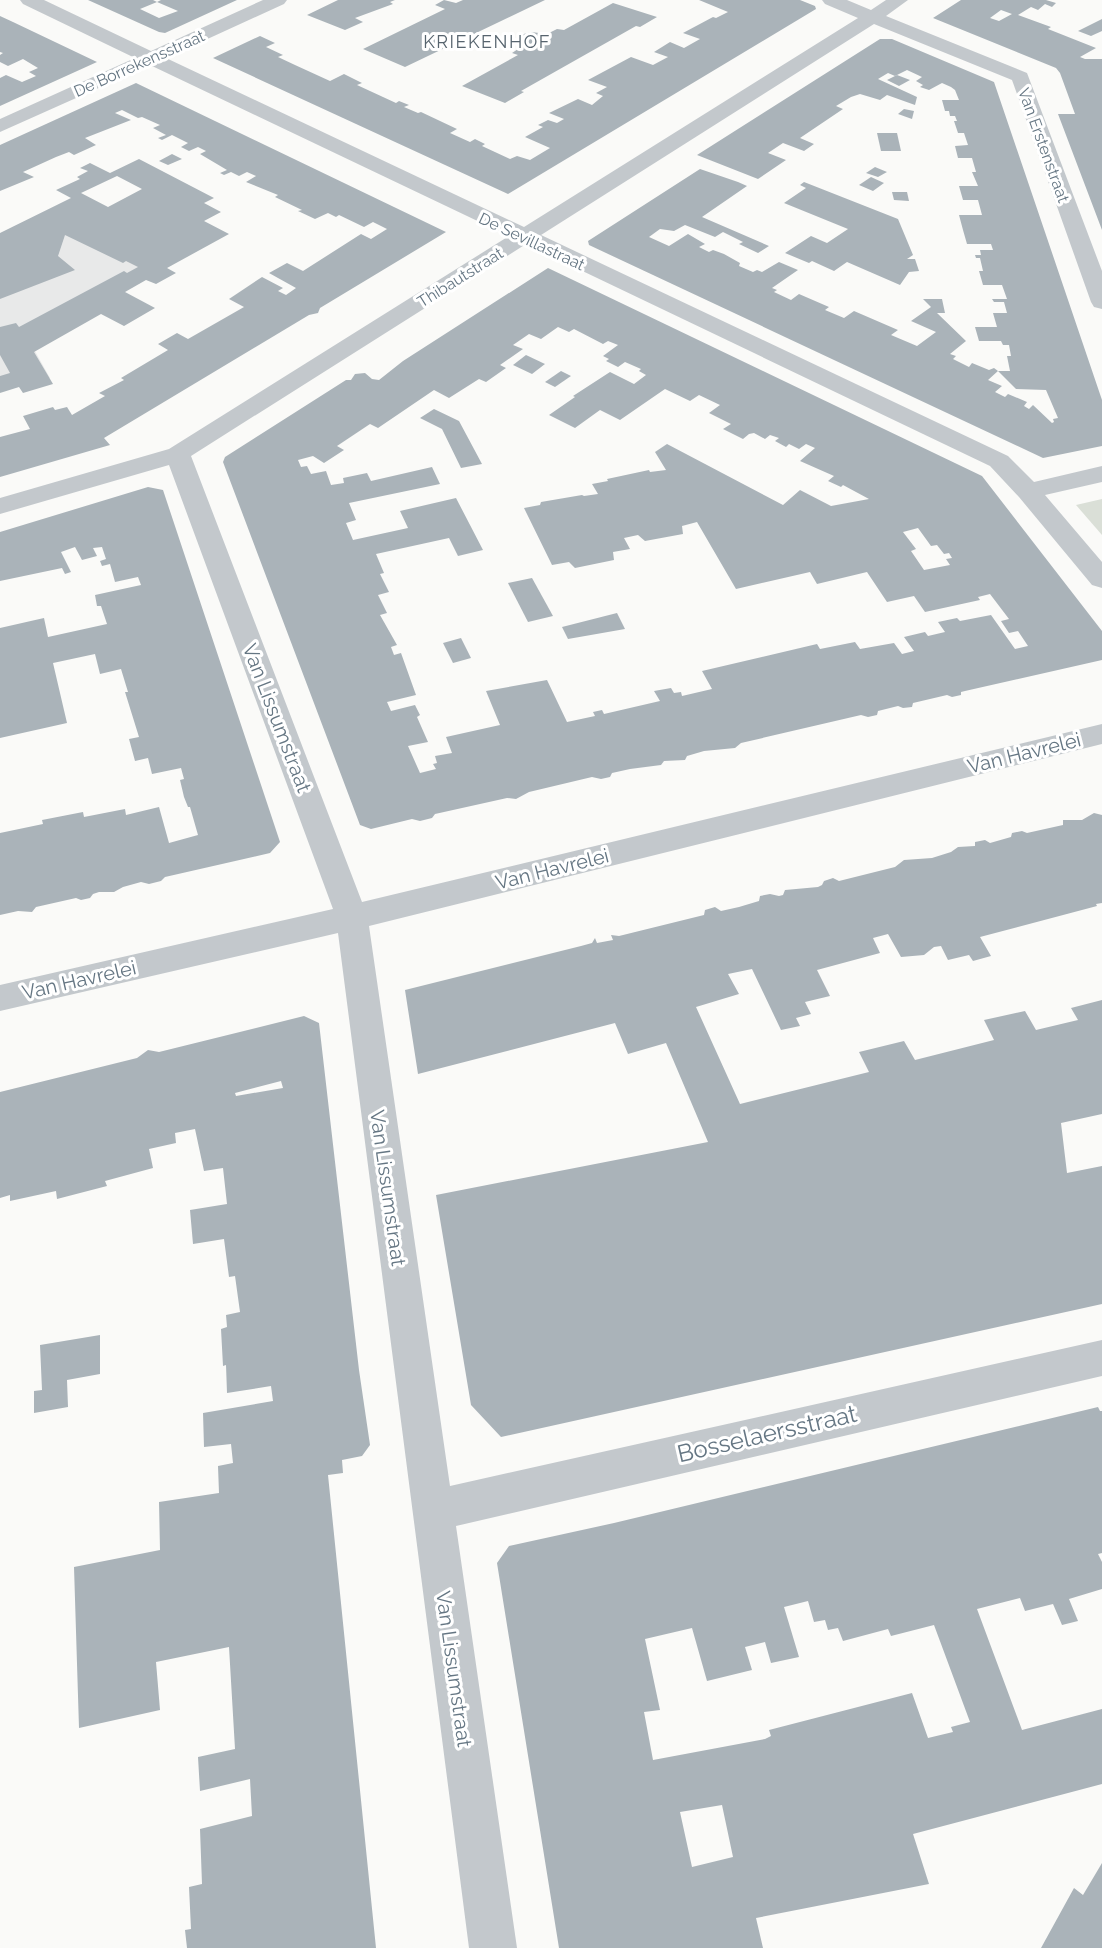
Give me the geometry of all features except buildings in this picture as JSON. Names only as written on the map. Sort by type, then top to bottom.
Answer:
[{"type":"street","name":"De Sevillastraat","points":[[29,0],[999,461],[1028,491],[1102,579]]},
{"type":"street","name":"De Borrekensstraat","points":[[0,126],[278,0]]},
{"type":"street","name":"Van Erstenstraat","points":[[831,0],[1020,77],[1102,302]]},
{"type":"street","name":"Thibautstraat","points":[[0,506],[178,454],[899,0]]},
{"type":"street","name":"Van Lissumstraat","points":[[178,454],[352,917],[493,1948]]},
{"type":"street","points":[[1028,491],[1102,474]]},
{"type":"street","name":"Van Havrelei","points":[[0,998],[352,917],[1102,734]]},
{"type":"street","name":"Bosselaersstraat","points":[[432,1511],[1102,1358]]},
{"type":"shaded area","points":[[71,214],[172,265],[31,344],[50,378],[0,392],[0,281]]},
{"type":"shaded area","points":[[1102,499],[1102,535],[1076,505]]},
{"type":"district","name":"KRIEKENHOF","points":[[487,42]]}]
